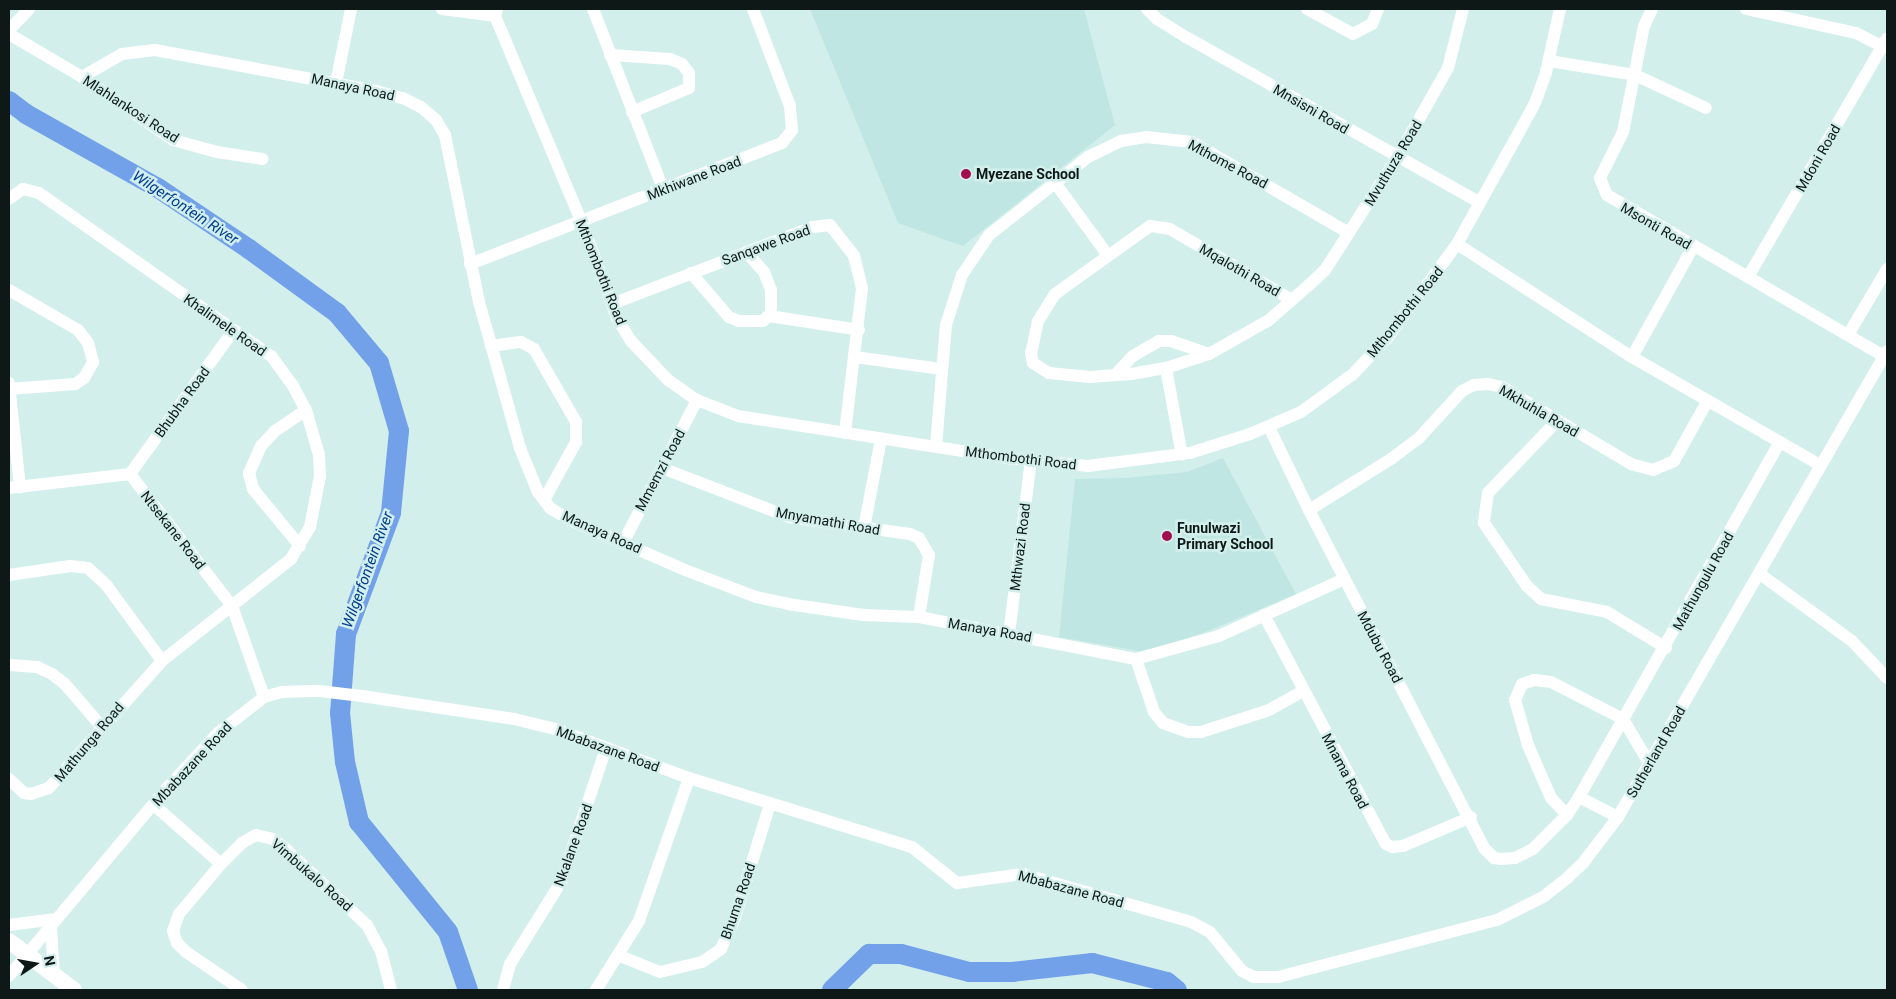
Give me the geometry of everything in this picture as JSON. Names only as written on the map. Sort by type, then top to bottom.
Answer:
[{"type":"street","points":[[9,30],[29,9]]},
{"type":"street","points":[[336,83],[351,9]]},
{"type":"street","points":[[442,9],[496,12]]},
{"type":"street","points":[[592,9],[663,189]]},
{"type":"street","name":"Mkhiwane Road","points":[[470,264],[582,223],[663,189],[770,149],[789,136],[792,122],[790,106],[753,9]]},
{"type":"street","name":"Mnsisni Road","points":[[1148,9],[1157,19],[1186,37],[1397,158],[1479,202]]},
{"type":"street","points":[[1307,9],[1353,34],[1372,24],[1378,9]]},
{"type":"street","name":"Mvuthuza Road","points":[[1292,300],[1325,270],[1397,158],[1448,68],[1463,9]]},
{"type":"street","name":"Mthombothi Road","points":[[496,12],[582,223],[612,304],[632,342],[668,380],[697,400],[738,416],[880,439],[1088,466],[1182,455],[1269,427],[1301,412],[1352,375],[1388,336],[1457,244],[1531,110],[1549,61],[1560,9]]},
{"type":"street","name":"Msonti Road","points":[[1652,9],[1644,26],[1623,132],[1603,166],[1600,178],[1602,187],[1616,202],[1848,334],[1886,353]]},
{"type":"street","points":[[1746,9],[1856,33],[1885,42]]},
{"type":"street","name":"Mlahlankosi Road","points":[[9,34],[82,77],[173,140],[216,152],[262,159]]},
{"type":"street","name":"Mdoni Road","points":[[1748,277],[1885,42]]},
{"type":"street","name":"Manaya Road","points":[[82,77],[122,54],[155,50],[336,83],[403,98],[436,120],[445,135],[452,158],[470,264],[491,346],[528,474],[544,500],[570,520],[624,541],[685,570],[756,597],[863,614],[919,618],[1136,659],[1219,636],[1344,579]]},
{"type":"street","points":[[610,55],[670,59],[682,64],[689,73],[689,88],[632,112]]},
{"type":"street","points":[[1549,61],[1635,75],[1706,108]]},
{"type":"street","name":"Mthome Road","points":[[936,446],[946,325],[952,300],[966,267],[989,235],[1088,156],[1121,141],[1169,138],[1192,142],[1349,233]]},
{"type":"street","points":[[1055,183],[1107,254]]},
{"type":"street","name":"Khalimele Road","points":[[9,199],[23,189],[39,193],[233,330],[279,364],[306,410],[318,455],[320,476],[310,527],[300,546],[280,569],[232,606]]},
{"type":"street","name":"Sanqawe Road","points":[[612,304],[813,227],[830,225],[836,228],[854,256],[860,275],[863,304],[845,433]]},
{"type":"street","name":"Mqalothi Road","points":[[1164,226],[1292,300],[1269,320],[1209,354],[1166,368],[1090,377],[1049,373],[1034,363],[1031,353],[1032,340],[1045,307],[1055,294],[1107,254],[1144,229],[1164,226]]},
{"type":"street","points":[[1457,244],[1632,357],[1707,402],[1820,465]]},
{"type":"street","points":[[1632,357],[1693,247]]},
{"type":"street","points":[[691,273],[729,317],[750,322],[763,321],[769,316],[773,303],[768,280],[746,252]]},
{"type":"street","points":[[1848,334],[1887,269]]},
{"type":"street","points":[[9,290],[78,330],[88,343],[93,362],[84,378],[75,384],[9,387],[14,487],[130,474]]},
{"type":"street","points":[[769,316],[859,330]]},
{"type":"street","name":"Bhubha Road","points":[[130,474],[233,330]]},
{"type":"street","points":[[1116,374],[1132,356],[1159,340],[1170,341],[1209,354]]},
{"type":"street","points":[[491,346],[522,342],[534,348],[576,422],[576,442],[544,500]]},
{"type":"street","name":"Sutherland Road","points":[[1278,977],[1496,920],[1520,910],[1543,897],[1583,863],[1618,817],[1886,353]]},
{"type":"street","points":[[855,357],[942,369]]},
{"type":"street","points":[[1166,368],[1182,455]]},
{"type":"street","name":"Mkhuhla Road","points":[[1309,510],[1391,459],[1419,438],[1462,391],[1474,385],[1488,384],[1502,387],[1556,422],[1638,468],[1653,470],[1674,461],[1707,402]]},
{"type":"street","name":"Mmemzi Road","points":[[624,541],[697,400]]},
{"type":"street","points":[[300,546],[253,489],[250,473],[261,446],[275,431],[306,410]]},
{"type":"street","points":[[1556,422],[1488,494],[1483,514],[1484,523],[1527,586],[1541,599],[1607,612],[1666,648]]},
{"type":"street","name":"Mdubu Road","points":[[1269,427],[1344,579],[1471,817],[1488,854],[1500,859]]},
{"type":"street","points":[[864,528],[880,439]]},
{"type":"street","name":"Mathungulu Road","points":[[1500,859],[1515,858],[1533,848],[1567,815],[1666,648],[1779,443]]},
{"type":"street","name":"Mthwazi Road","points":[[1010,634],[1031,460]]},
{"type":"street","name":"Mnyamathi Road","points":[[662,468],[789,517],[910,534],[924,543],[929,555],[919,618]]},
{"type":"street","name":"Ntsekane Road","points":[[130,474],[232,606],[264,697]]},
{"type":"street","points":[[9,575],[70,566],[88,568],[107,586],[162,661]]},
{"type":"street","points":[[1760,574],[1852,642],[1887,678]]},
{"type":"street","name":"Mathunga Road","points":[[9,779],[24,793],[31,794],[49,788],[162,661],[232,606]]},
{"type":"street","name":"Mnama Road","points":[[1264,615],[1302,692],[1386,844],[1392,847],[1403,846],[1471,817]]},
{"type":"street","points":[[1136,659],[1154,712],[1163,723],[1188,732],[1202,732],[1269,710],[1302,692]]},
{"type":"street","points":[[9,665],[37,667],[52,674],[65,684],[102,727]]},
{"type":"street","points":[[1567,815],[1551,798],[1539,775],[1515,700],[1517,690],[1522,684],[1534,680],[1552,682],[1623,718],[1649,763]]},
{"type":"street","name":"Mbabazane Road","points":[[9,976],[154,805],[218,733],[264,697],[282,692],[319,691],[514,719],[770,804],[912,847],[957,883],[1023,874],[1191,922],[1210,932],[1242,971],[1254,977],[1278,977]]},
{"type":"street","name":"Nkalane Road","points":[[503,990],[510,964],[561,882],[606,748]]},
{"type":"street","points":[[596,990],[620,956],[644,908],[690,778]]},
{"type":"street","points":[[1579,797],[1618,817]]},
{"type":"street","name":"Bhuma Road","points":[[620,956],[660,972],[702,962],[721,949],[735,917],[770,804]]},
{"type":"street","points":[[154,805],[222,864]]},
{"type":"street","name":"Vimbukalo Road","points":[[242,990],[186,952],[174,937],[174,923],[179,914],[222,864],[242,843],[256,835],[273,839],[288,850],[367,925],[381,952],[391,990]]},
{"type":"street","points":[[9,925],[54,923],[54,976]]},
{"type":"street","points":[[9,941],[25,955],[74,990]]},
{"type":"shaded area","name":"Myezane School","points":[[810,9],[1084,9],[1115,125],[963,246],[898,223]]},
{"type":"shaded area","name":"Funulwazi Primary School","points":[[1223,458],[1296,594],[1208,631],[1145,652],[1059,637],[1075,479],[1126,478],[1187,472]]},
{"type":"waterway","name":"Wilgerfontein River","points":[[9,101],[26,114],[158,188],[249,249],[337,313],[379,363],[399,431],[391,513],[346,634],[340,713],[345,762],[359,822],[448,932],[468,990]]},
{"type":"waterway","name":"Wilgerfontein River","points":[[832,990],[869,954],[901,954],[969,972],[1012,972],[1092,963],[1167,982],[1177,990]]},
{"type":"place","name":"Myezane School","points":[[966,174]]},
{"type":"place","name":"Funulwazi Primary School","points":[[1167,536]]}]
